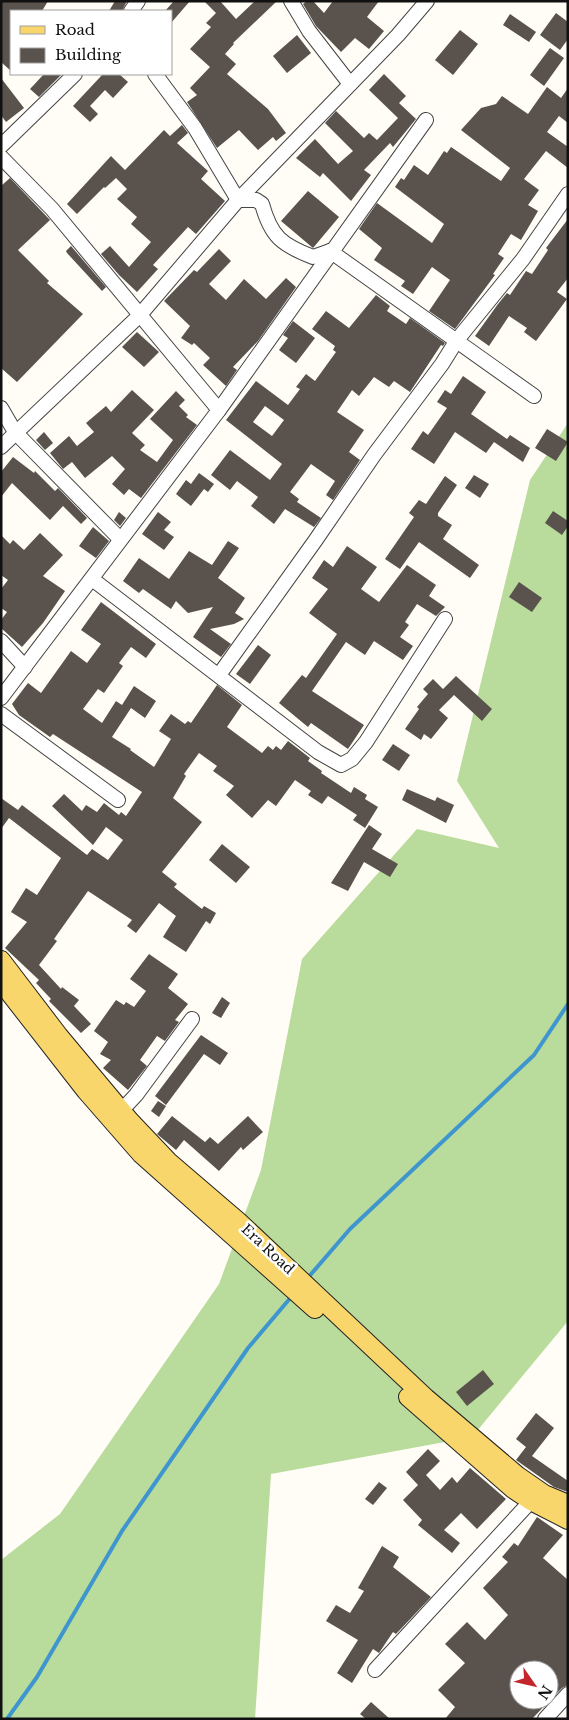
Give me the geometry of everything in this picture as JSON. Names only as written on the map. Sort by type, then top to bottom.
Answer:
[{"type":"main road","name":"Era Road","points":[[1,960],[59,1036],[121,1111],[168,1160],[287,1275],[408,1381],[439,1416],[544,1494],[568,1504]]},
{"type":"main road","points":[[1,982],[86,1091],[141,1154],[287,1275]]},
{"type":"main road","points":[[439,1416],[513,1489],[530,1501],[568,1520]]},
{"type":"street","points":[[291,1],[309,31],[350,84]]},
{"type":"street","points":[[1,447],[139,316],[238,200],[427,1]]},
{"type":"street","points":[[1,146],[75,75]]},
{"type":"street","points":[[155,75],[195,128],[238,200]]},
{"type":"street","points":[[1,698],[219,410],[330,251],[426,120]]},
{"type":"street","points":[[1,157],[52,210],[219,410]]},
{"type":"street","points":[[219,675],[374,455],[442,364],[457,340],[523,259],[568,194]]},
{"type":"street","points":[[238,200],[256,200],[262,204],[267,224],[291,249],[313,258],[330,251]]},
{"type":"street","points":[[330,251],[534,396]]},
{"type":"street","points":[[1,408],[15,432],[120,539]]},
{"type":"street","points":[[92,579],[318,752],[341,765],[352,759],[366,742],[445,619]]},
{"type":"street","points":[[1,641],[25,667]]},
{"type":"street","points":[[1,714],[118,800]]},
{"type":"street","points":[[121,1111],[136,1095],[192,1019]]},
{"type":"street","points":[[375,1670],[530,1501]]},
{"type":"street","points":[[545,1719],[568,1694]]},
{"type":"green space","points":[[568,423],[568,1321],[472,1437],[271,1474],[255,1719],[1,1719],[1,1560],[60,1514],[219,1284],[261,1170],[302,959],[417,829],[499,848],[457,781],[530,480]]},
{"type":"building","points":[[1,1],[48,1],[43,10],[10,10],[10,70],[1,62]]},
{"type":"building","points":[[115,1],[127,1],[122,10],[110,10]]},
{"type":"building","points":[[174,1],[190,1],[172,22],[172,10],[166,10]]},
{"type":"building","points":[[204,1],[220,1],[236,19],[255,1],[277,1],[233,43],[225,54],[236,64],[227,74],[268,109],[286,133],[276,141],[273,137],[258,150],[239,130],[217,148],[187,102],[197,95],[190,88],[210,67],[190,49],[211,27],[206,23],[216,13]]},
{"type":"building","points":[[307,1],[313,1],[324,13],[333,1],[379,1],[367,17],[384,31],[369,49],[355,38],[341,52],[316,26],[303,4]]},
{"type":"building","points":[[556,13],[568,22],[568,39],[560,50],[540,35]]},
{"type":"building","points":[[510,14],[536,32],[529,42],[503,25]]},
{"type":"building","points":[[460,30],[478,44],[453,75],[435,60]]},
{"type":"building","points":[[297,35],[311,53],[287,73],[273,56]]},
{"type":"building","points":[[550,48],[564,58],[544,86],[530,75]]},
{"type":"building","points":[[384,74],[406,96],[399,103],[416,119],[393,147],[390,143],[364,170],[371,175],[351,201],[323,173],[320,177],[296,158],[315,139],[338,164],[353,151],[325,123],[336,111],[364,138],[369,133],[377,140],[398,118],[369,90]]},
{"type":"building","points":[[43,75],[61,75],[39,97],[30,89]]},
{"type":"building","points":[[102,75],[120,75],[128,82],[113,98],[105,90],[90,106],[98,114],[90,122],[73,106]]},
{"type":"building","points":[[1,78],[24,108],[6,122],[1,115]]},
{"type":"building","points":[[547,87],[561,98],[568,88],[568,123],[559,116],[547,132],[568,147],[568,168],[546,151],[524,179],[539,190],[528,205],[538,211],[521,240],[511,234],[498,254],[504,258],[493,274],[495,275],[455,329],[429,311],[450,280],[432,267],[413,294],[401,286],[405,281],[374,260],[382,248],[359,229],[377,203],[432,243],[444,224],[395,187],[401,178],[404,180],[414,165],[428,175],[444,151],[447,153],[451,147],[501,181],[510,168],[461,130],[481,108],[496,104],[502,96],[528,114]]},
{"type":"building","points":[[182,125],[188,133],[177,143],[208,171],[201,179],[225,201],[196,234],[188,227],[153,265],[158,269],[137,292],[101,254],[110,246],[129,267],[151,242],[131,224],[137,217],[117,199],[127,189],[116,178],[104,187],[77,214],[67,204],[111,156],[125,170],[164,130],[170,136]]},
{"type":"building","points":[[10,178],[50,220],[18,250],[49,281],[47,283],[83,314],[17,382],[1,368],[1,186]]},
{"type":"building","points":[[308,191],[339,217],[313,248],[281,221]]},
{"type":"building","points":[[568,219],[568,278],[557,292],[567,299],[536,341],[524,332],[527,328],[509,316],[489,346],[475,336],[507,293],[510,295],[526,271],[532,274],[548,250],[546,248]]},
{"type":"building","points":[[71,246],[106,287],[102,291],[67,253],[66,251]]},
{"type":"building","points":[[219,249],[231,261],[209,284],[226,300],[244,279],[266,299],[286,278],[296,287],[258,341],[233,367],[237,370],[226,386],[203,365],[210,358],[194,343],[192,345],[181,338],[190,326],[164,301],[194,270],[197,272]]},
{"type":"building","points":[[376,295],[390,306],[387,311],[406,324],[410,318],[445,343],[443,346],[441,345],[410,392],[394,381],[389,387],[374,377],[359,396],[352,390],[337,412],[364,430],[349,452],[360,460],[333,500],[326,495],[335,481],[311,464],[290,492],[299,499],[297,502],[321,518],[314,527],[285,509],[274,524],[251,506],[258,497],[237,481],[230,490],[211,475],[230,450],[270,480],[282,464],[226,420],[256,381],[288,405],[300,389],[296,387],[306,374],[315,381],[336,352],[333,350],[335,346],[312,329],[326,311],[349,328]],"holes":[[[265,406],[284,420],[272,436],[253,422]]]},
{"type":"building","points":[[293,321],[315,338],[296,363],[279,350],[288,338],[283,335]]},
{"type":"building","points":[[137,332],[159,352],[144,367],[122,347]]},
{"type":"building","points":[[463,376],[486,392],[471,414],[507,439],[510,435],[530,448],[523,462],[494,442],[486,453],[455,432],[434,464],[411,449],[423,431],[428,435],[447,408],[437,402],[445,390],[451,394]]},
{"type":"building","points":[[132,390],[154,410],[132,433],[145,445],[140,450],[157,462],[173,440],[150,419],[176,391],[185,400],[179,406],[188,415],[186,417],[197,425],[141,498],[129,489],[124,495],[112,484],[125,469],[112,456],[85,478],[72,462],[63,469],[50,453],[69,436],[77,446],[94,432],[86,423],[106,406],[111,412]]},
{"type":"building","points":[[547,429],[568,442],[556,461],[535,448]]},
{"type":"building","points":[[44,432],[53,443],[45,450],[36,440]]},
{"type":"building","points":[[13,457],[34,473],[35,471],[55,491],[58,488],[87,518],[81,524],[63,506],[50,520],[12,483],[1,497],[1,472]]},
{"type":"building","points":[[199,473],[214,484],[208,492],[204,489],[191,506],[176,494],[186,480],[191,484]]},
{"type":"building","points":[[474,475],[489,484],[480,498],[465,488]]},
{"type":"building","points":[[445,476],[457,485],[438,513],[438,516],[452,525],[443,539],[479,565],[470,578],[419,542],[400,569],[385,559],[414,517],[409,513],[419,500],[426,504]]},
{"type":"building","points":[[553,511],[568,521],[568,526],[562,535],[545,523]]},
{"type":"building","points":[[119,512],[126,518],[120,526],[114,520]]},
{"type":"building","points":[[158,512],[171,522],[164,530],[174,537],[164,550],[142,534]]},
{"type":"building","points":[[93,527],[109,541],[96,558],[79,546]]},
{"type":"building","points":[[40,533],[63,555],[43,576],[65,591],[43,623],[22,647],[1,628],[1,620],[7,612],[1,608],[1,589],[8,580],[1,575],[1,535],[10,544],[13,540],[24,550]]},
{"type":"building","points":[[228,541],[239,548],[218,578],[245,598],[235,613],[244,619],[234,624],[210,629],[231,644],[221,657],[193,637],[213,607],[188,613],[176,601],[171,609],[143,589],[139,593],[123,581],[139,558],[169,579],[189,551],[212,565]]},
{"type":"building","points":[[347,546],[377,567],[361,589],[379,602],[407,565],[436,585],[429,596],[445,607],[436,616],[417,604],[405,622],[409,625],[400,637],[413,646],[403,660],[374,641],[365,655],[346,642],[312,691],[364,725],[348,749],[311,723],[308,727],[279,703],[302,675],[306,678],[337,634],[309,613],[328,589],[312,578],[324,560],[333,567]]},
{"type":"building","points":[[519,582],[542,598],[532,612],[509,597]]},
{"type":"building","points":[[101,602],[156,644],[146,658],[131,647],[119,663],[123,666],[104,693],[98,689],[83,709],[102,723],[116,701],[122,705],[134,686],[156,701],[145,718],[131,708],[112,737],[154,767],[171,739],[159,731],[171,714],[185,724],[188,721],[191,723],[217,685],[242,705],[227,727],[262,753],[268,746],[273,750],[276,746],[281,750],[288,741],[310,758],[308,761],[322,771],[321,773],[351,793],[354,787],[367,795],[365,799],[378,807],[365,828],[353,820],[357,815],[328,796],[322,804],[308,795],[311,791],[295,780],[276,806],[268,800],[252,818],[226,795],[234,786],[213,771],[217,766],[199,753],[184,774],[186,776],[173,798],[202,822],[162,872],[177,884],[174,887],[202,909],[204,906],[216,913],[210,924],[206,921],[186,952],[163,937],[176,916],[159,903],[136,933],[127,926],[132,920],[88,891],[54,939],[57,941],[39,965],[61,989],[62,987],[79,1000],[74,1006],[91,1024],[81,1033],[49,1001],[51,999],[36,983],[39,980],[5,948],[27,922],[11,912],[26,888],[37,895],[61,858],[9,818],[1,829],[1,798],[18,810],[22,805],[87,855],[92,849],[108,860],[123,840],[106,827],[93,845],[52,806],[64,794],[82,811],[86,805],[97,812],[104,803],[119,815],[121,812],[126,816],[142,792],[53,734],[50,737],[19,715],[12,704],[28,683],[41,693],[71,651],[87,663],[101,644],[81,630]]},
{"type":"building","points":[[258,645],[271,655],[250,684],[236,674]]},
{"type":"building","points":[[456,676],[492,709],[482,721],[454,695],[439,710],[448,718],[431,739],[424,734],[421,740],[405,729],[419,709],[417,707],[428,694],[423,689],[433,679],[443,689]]},
{"type":"building","points":[[393,744],[410,755],[399,771],[382,760]]},
{"type":"building","points":[[407,789],[435,801],[437,797],[454,805],[446,823],[402,800]]},
{"type":"building","points":[[369,825],[382,834],[372,849],[398,864],[390,877],[364,862],[348,891],[331,883]]},
{"type":"building","points":[[222,844],[250,867],[236,883],[209,860]]},
{"type":"building","points":[[149,954],[178,974],[168,988],[188,1004],[175,1020],[179,1022],[165,1041],[157,1036],[140,1060],[147,1066],[128,1090],[103,1068],[111,1060],[100,1054],[108,1042],[94,1031],[116,1000],[124,1005],[126,1002],[134,1007],[146,991],[130,979]]},
{"type":"building","points":[[222,997],[230,1003],[221,1018],[212,1013]]},
{"type":"building","points":[[201,1035],[228,1053],[220,1065],[204,1054],[166,1105],[155,1096]]},
{"type":"building","points":[[158,1101],[166,1106],[159,1117],[151,1111]]},
{"type":"building","points":[[172,1116],[205,1142],[210,1137],[218,1144],[248,1116],[263,1132],[243,1150],[241,1147],[219,1171],[184,1140],[176,1150],[157,1134]]},
{"type":"building","points":[[483,1370],[494,1384],[467,1406],[456,1392]]},
{"type":"building","points":[[536,1413],[554,1428],[532,1456],[568,1481],[568,1492],[554,1487],[516,1460],[526,1447],[516,1439]]},
{"type":"building","points":[[428,1449],[440,1461],[426,1475],[440,1490],[452,1477],[457,1483],[470,1468],[506,1499],[477,1529],[461,1513],[444,1530],[460,1543],[452,1553],[418,1525],[422,1520],[403,1500],[418,1485],[406,1472]]},
{"type":"building","points":[[379,1482],[387,1488],[373,1505],[365,1499]]},
{"type":"building","points":[[537,1517],[563,1535],[543,1558],[568,1580],[568,1685],[559,1691],[559,1660],[509,1660],[509,1710],[541,1710],[532,1719],[445,1719],[455,1707],[438,1690],[465,1663],[445,1644],[467,1622],[485,1640],[508,1615],[483,1588],[508,1562],[502,1557],[514,1543],[518,1546]]},
{"type":"building","points":[[382,1546],[399,1557],[393,1567],[431,1597],[396,1634],[393,1632],[379,1653],[373,1649],[352,1683],[337,1673],[358,1640],[326,1621],[336,1605],[350,1613],[364,1591],[358,1588]]},
{"type":"building","points":[[371,1702],[390,1719],[366,1719],[360,1714]]},
{"type":"waterway","points":[[306,1280],[350,1229],[534,1055],[568,1004]]},
{"type":"waterway","points":[[7,1719],[37,1677],[122,1531],[248,1348],[292,1296]]}]
